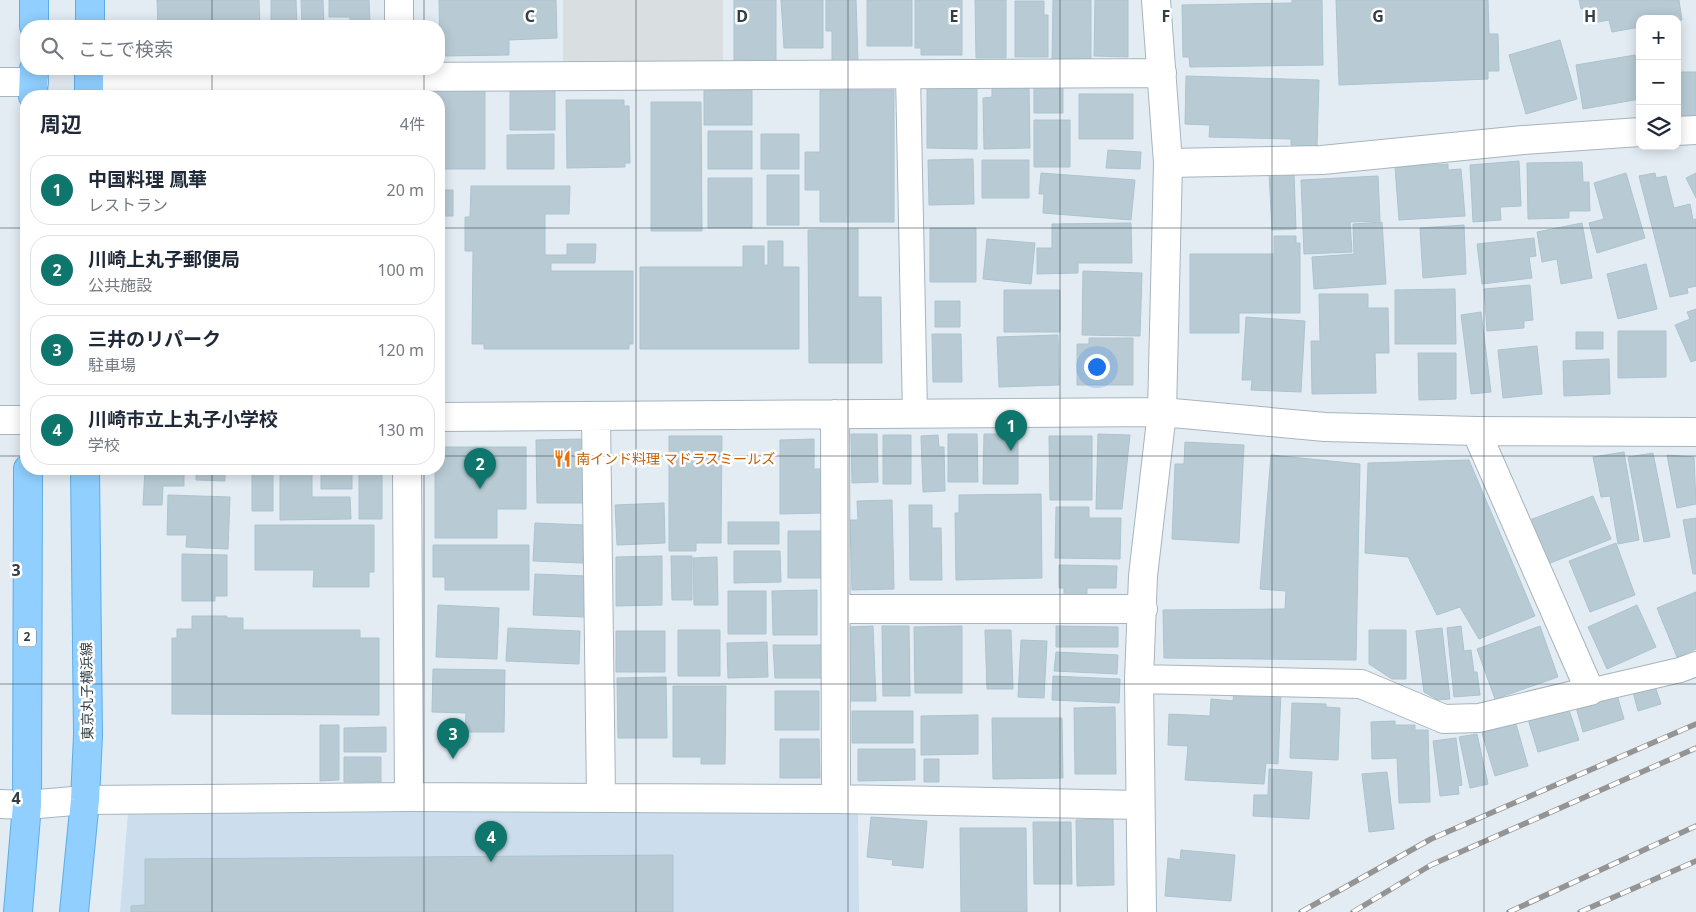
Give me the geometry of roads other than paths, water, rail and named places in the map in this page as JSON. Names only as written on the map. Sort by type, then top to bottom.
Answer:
[{"type":"main road","points":[[34,0],[34,20]]},
{"type":"main road","points":[[90,0],[90,20]]},
{"type":"main road","name":"2","points":[[18,912],[27,805],[28,475]]},
{"type":"main road","name":"東京丸子横浜線","points":[[74,912],[85,800],[88,735],[85,475]]},
{"type":"street","points":[[399,0],[399,20]]},
{"type":"street","points":[[1142,912],[1139,679],[1143,576],[1162,412],[1168,163],[1156,0]]},
{"type":"street","points":[[89,84],[1162,73]]},
{"type":"street","points":[[0,82],[34,82]]},
{"type":"street","points":[[1681,130],[1696,130]]},
{"type":"street","points":[[1168,163],[1322,160],[1523,140],[1636,132]]},
{"type":"street","points":[[445,417],[1162,412],[1325,427],[1476,431],[1696,432]]},
{"type":"street","points":[[835,414],[836,799]]},
{"type":"street","points":[[596,416],[601,797]]},
{"type":"street","points":[[0,420],[20,420]]},
{"type":"street","points":[[1139,679],[1361,684],[1444,719],[1479,718],[1590,690],[1476,431]]},
{"type":"street","points":[[407,475],[409,797]]},
{"type":"street","points":[[836,609],[1143,609]]},
{"type":"street","points":[[0,804],[27,805],[85,800],[601,797],[836,799],[1140,806]]},
{"type":"lane","points":[[908,75],[915,414]]},
{"type":"lane","points":[[1590,690],[1680,670],[1696,664]]},
{"type":"railway","points":[[1301,912],[1431,839],[1696,724]]},
{"type":"railway","points":[[1353,912],[1431,865],[1696,748]]},
{"type":"railway","points":[[1509,912],[1696,826]]},
{"type":"railway","points":[[1580,912],[1696,861]]},
{"type":"place","name":"中国料理 鳳華","points":[[1011,451]]},
{"type":"place","name":"南インド料理 マドラスミールズ","points":[[562,459]]},
{"type":"place","name":"川崎上丸子郵便局","points":[[480,489]]},
{"type":"place","name":"三井のリパーク","points":[[453,759]]},
{"type":"place","name":"川崎市立上丸子小学校","points":[[491,862]]}]
